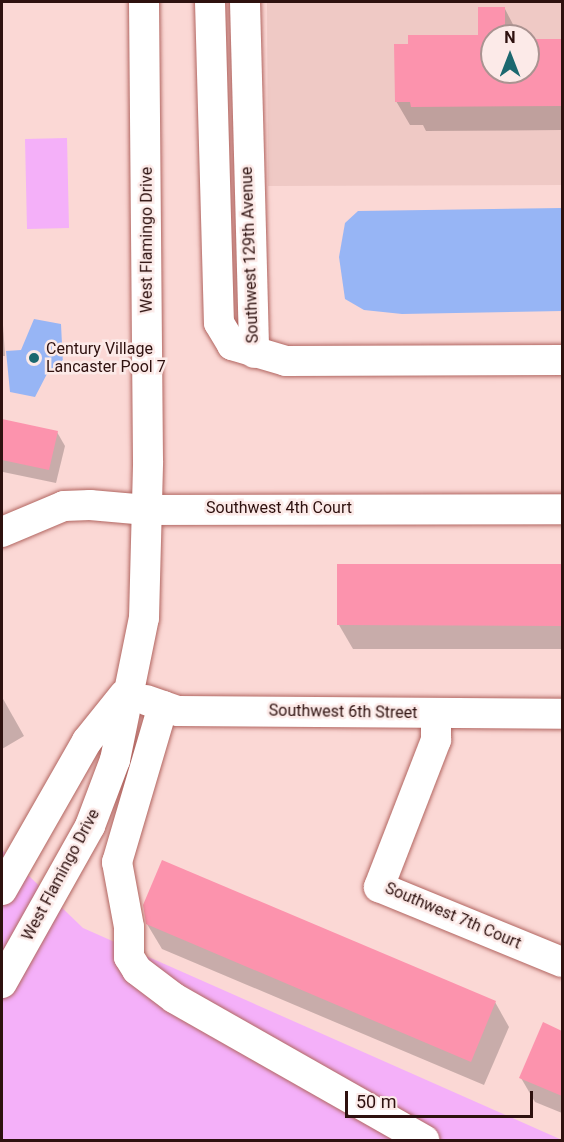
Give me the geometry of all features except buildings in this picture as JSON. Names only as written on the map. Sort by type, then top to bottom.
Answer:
[{"type":"street","name":"West Flamingo Drive","points":[[2,983],[90,826],[115,760],[126,693],[144,618],[147,510],[144,2]]},
{"type":"street","name":"Southwest 129th Avenue","points":[[210,2],[219,323],[232,345],[254,353]]},
{"type":"street","name":"Southwest 129th Avenue","points":[[245,2],[250,336],[254,353]]},
{"type":"street","points":[[254,353],[286,361],[562,360]]},
{"type":"street","name":"Southwest 4th Court","points":[[2,532],[64,506],[147,510],[562,509]]},
{"type":"street","name":"West Flamingo Drive","points":[[2,890],[87,741],[126,693]]},
{"type":"street","name":"Southwest 6th Street","points":[[126,693],[178,711],[562,714]]},
{"type":"street","points":[[163,706],[117,862],[129,927],[129,957],[137,970],[174,998],[424,1140]]},
{"type":"street","name":"Southwest 7th Court","points":[[436,714],[436,740],[379,887],[562,962]]},
{"type":"shaded area","points":[[267,2],[562,2],[562,185],[268,186]]},
{"type":"shaded area","points":[[67,138],[69,228],[27,229],[25,139]]},
{"type":"shaded area","points":[[2,850],[83,928],[562,1140],[2,1140]]},
{"type":"water","points":[[562,208],[562,311],[402,314],[364,310],[345,299],[339,257],[345,223],[358,211]]},
{"type":"water","name":"Century Village Lancaster Pool 7","points":[[34,319],[61,324],[63,365],[49,370],[35,397],[10,392],[6,351],[21,350]]},
{"type":"place","name":"Century Village Lancaster Pool 7","points":[[34,358]]}]
